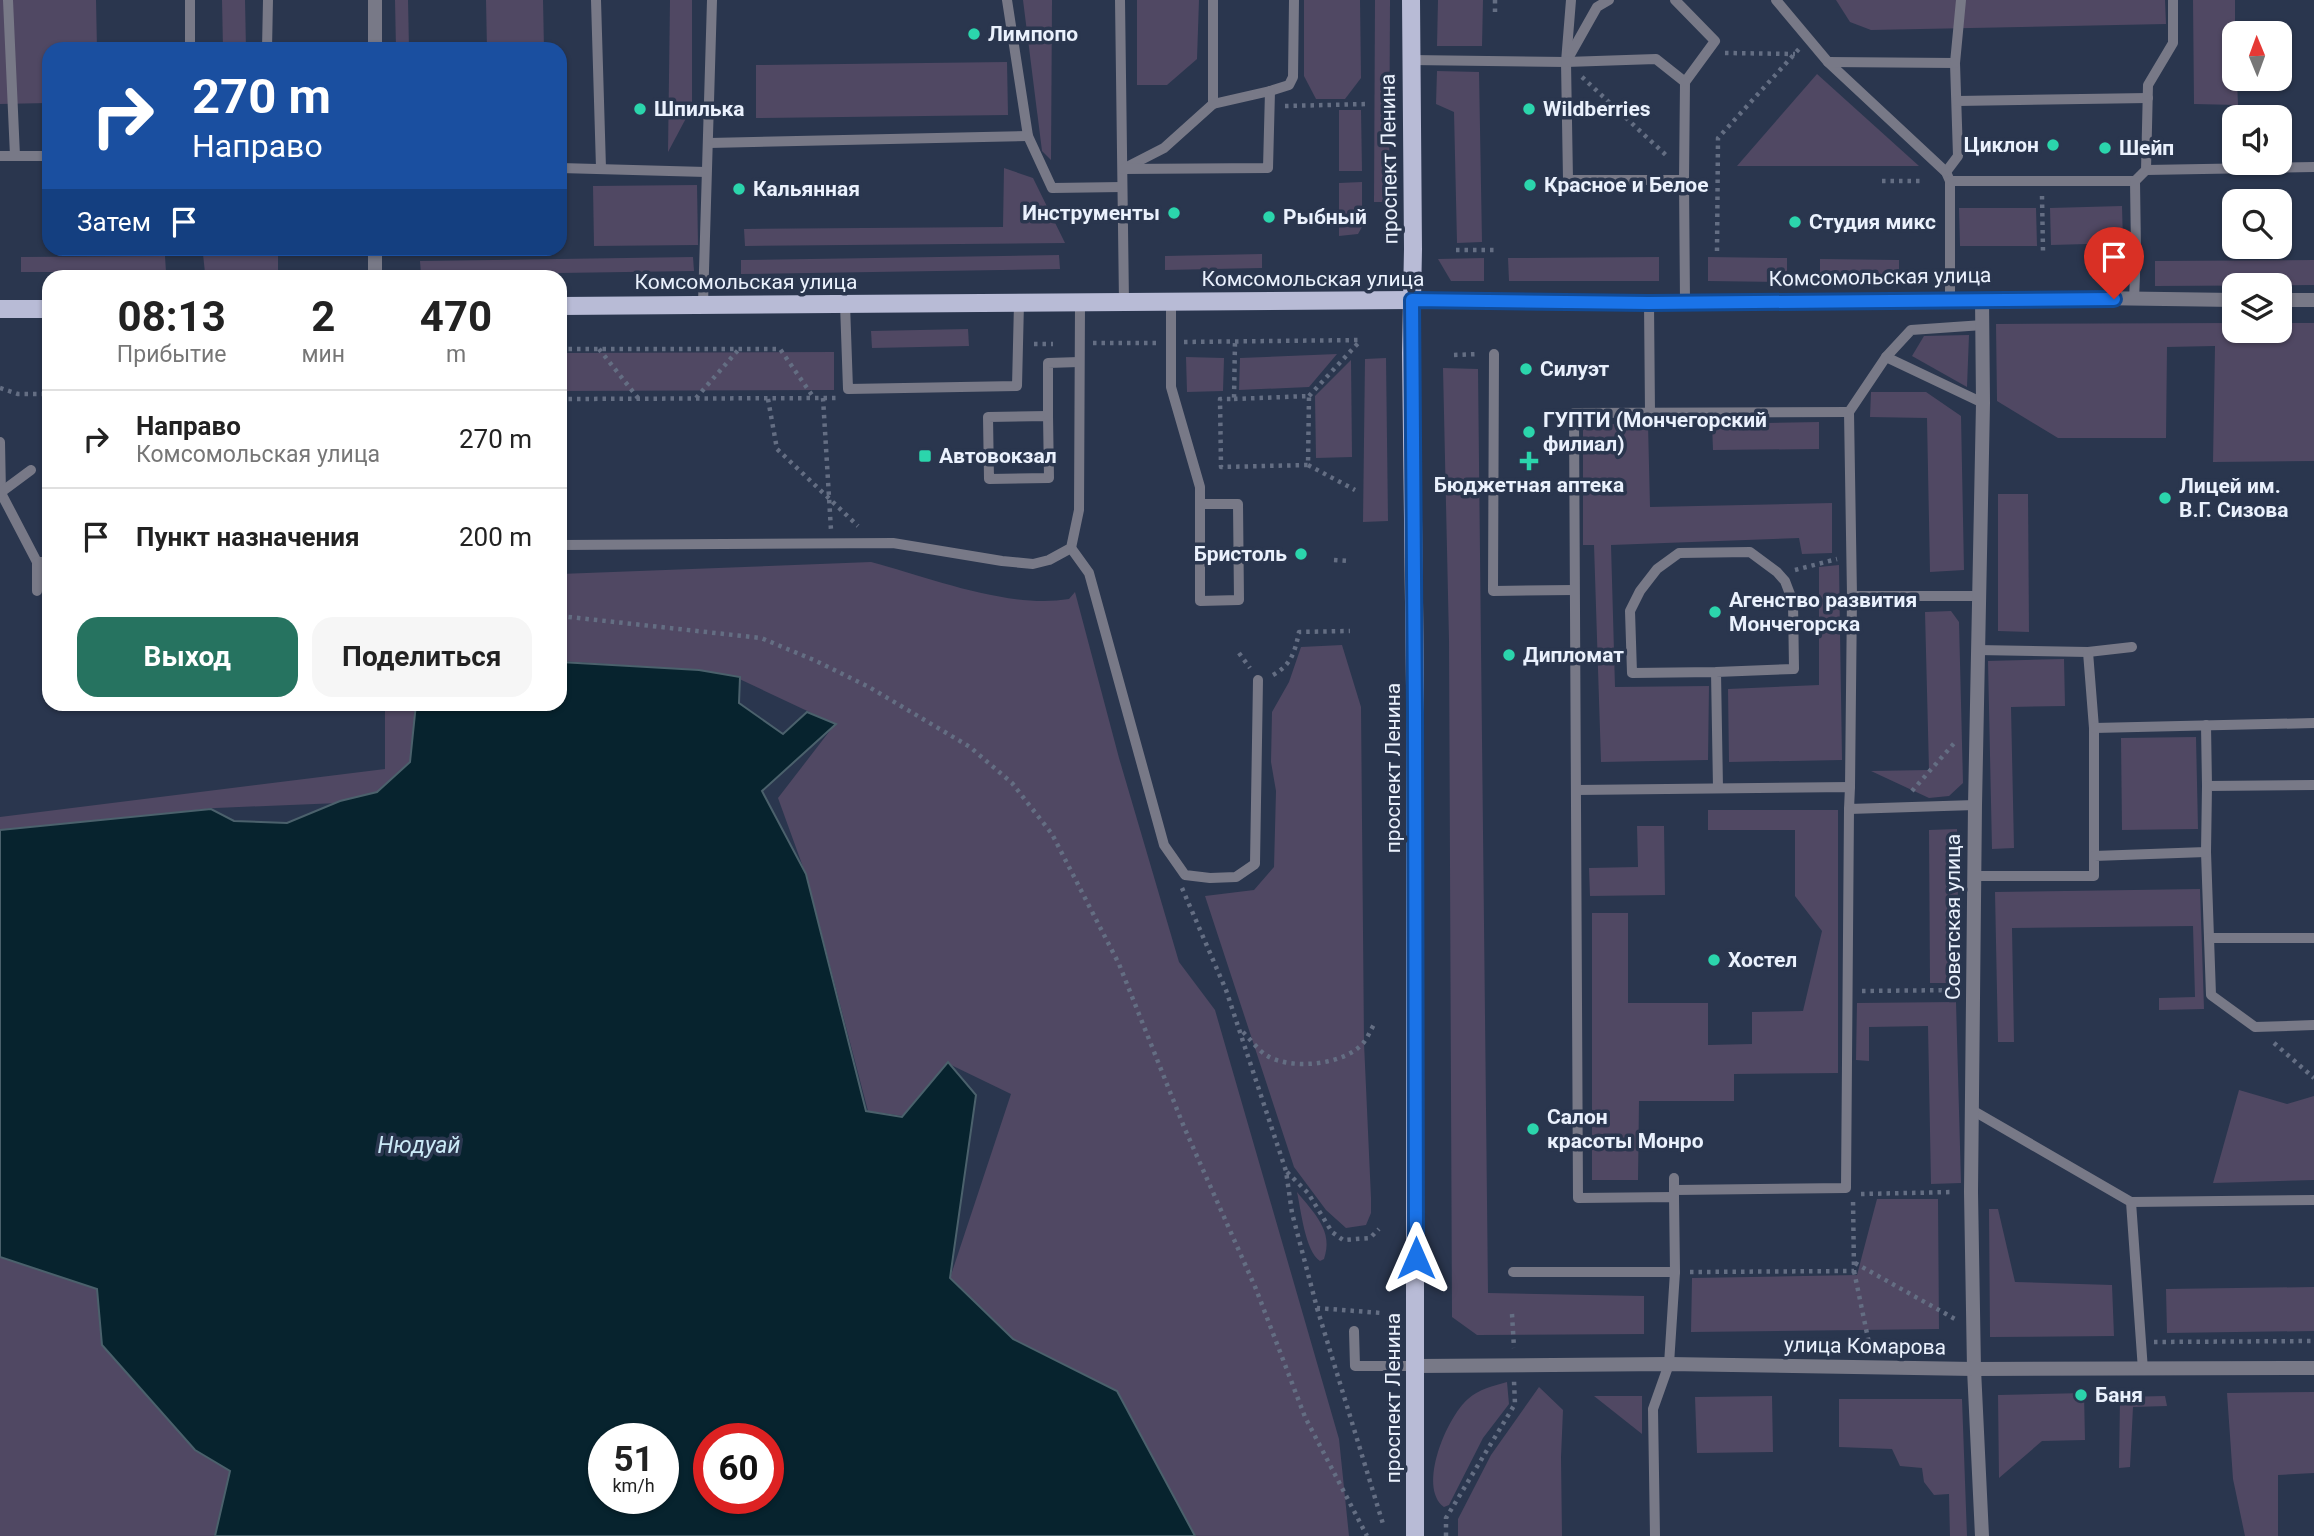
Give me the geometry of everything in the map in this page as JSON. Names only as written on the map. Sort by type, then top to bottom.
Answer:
[{"type":"main road","name":"проспект Ленина","points":[[1411,0],[1415,699],[1415,1536]]},
{"type":"main road","name":"Комсомольская улица","points":[[567,306],[1412,300]]},
{"type":"main road","points":[[0,309],[42,309]]},
{"type":"street","points":[[374,0],[375,42]]},
{"type":"street","name":"Комсомольская улица","points":[[1412,300],[1649,303],[1950,299],[2222,300]]},
{"type":"street","name":"Советская улица","points":[[1982,299],[1983,403],[1977,650],[1971,1192],[1982,1536]]},
{"type":"street","points":[[2292,300],[2314,300]]},
{"type":"street","name":"улица Комарова","points":[[1416,1366],[1669,1364],[1975,1369],[2314,1368]]},
{"type":"lane","points":[[8,0],[15,156]]},
{"type":"lane","points":[[190,0],[190,42]]},
{"type":"lane","points":[[267,42],[268,0]]},
{"type":"lane","points":[[596,0],[601,168]]},
{"type":"lane","points":[[703,304],[712,0]]},
{"type":"lane","points":[[1007,0],[1028,136],[1052,188],[1122,187]]},
{"type":"lane","points":[[1120,0],[1124,303]]},
{"type":"lane","points":[[1213,0],[1213,104]]},
{"type":"lane","points":[[1123,169],[1164,148],[1213,104],[1289,85],[1293,77],[1294,0]]},
{"type":"lane","points":[[1571,0],[1566,62],[1568,180],[1684,176]]},
{"type":"lane","points":[[1566,62],[1597,7],[1609,0]]},
{"type":"lane","points":[[1675,0],[1715,41],[1685,82],[1685,302]]},
{"type":"lane","points":[[1776,0],[1828,62],[1948,176],[2042,181],[2135,181],[2146,170],[2148,85],[2173,43],[2173,0]]},
{"type":"lane","points":[[1950,299],[1948,176],[1958,156],[1955,63],[1961,0]]},
{"type":"lane","points":[[1410,60],[1566,62],[1656,59],[1685,82]]},
{"type":"lane","points":[[1828,62],[1955,63]]},
{"type":"lane","points":[[1123,169],[1268,168],[1270,91]]},
{"type":"lane","points":[[1956,101],[2148,98]]},
{"type":"lane","points":[[709,143],[1028,136]]},
{"type":"lane","points":[[0,156],[42,156]]},
{"type":"lane","points":[[2146,170],[2314,167]]},
{"type":"lane","points":[[567,168],[706,172]]},
{"type":"lane","points":[[2134,300],[2135,181]]},
{"type":"lane","points":[[1171,302],[1171,387],[1200,487],[1200,504],[1200,601],[1239,600],[1238,503],[1200,504]]},
{"type":"lane","points":[[845,304],[848,389],[1017,386],[1019,303]]},
{"type":"lane","points":[[1649,303],[1650,413]]},
{"type":"lane","points":[[1080,304],[1079,510],[1072,548],[1089,573],[1164,845],[1185,875],[1236,877],[1255,864],[1258,680]]},
{"type":"lane","points":[[1849,412],[1574,413],[1578,1198],[1846,1188],[1852,596],[1849,412],[1886,357],[1910,330],[1983,325]]},
{"type":"lane","points":[[1494,354],[1493,591],[1574,590]]},
{"type":"lane","points":[[1886,357],[1983,403]]},
{"type":"lane","points":[[1048,416],[988,417],[989,480],[1049,478],[1048,363],[1079,362]]},
{"type":"lane","points":[[0,442],[1,493],[37,562],[37,591]]},
{"type":"lane","points":[[1,493],[31,471]]},
{"type":"lane","points":[[567,545],[892,543],[1033,564],[1049,561],[1072,548]]},
{"type":"lane","points":[[1750,552],[1777,572],[1785,582],[1793,602],[1794,669],[1716,672],[1632,673],[1630,611],[1640,591],[1657,569],[1679,553],[1750,552]]},
{"type":"lane","points":[[37,562],[42,562]]},
{"type":"lane","points":[[1852,596],[1979,596]]},
{"type":"lane","points":[[1977,650],[2088,652],[2132,647]]},
{"type":"lane","points":[[1975,876],[2094,876],[2094,728],[2088,652]]},
{"type":"lane","points":[[1716,672],[1718,788]]},
{"type":"lane","points":[[2094,728],[2314,723]]},
{"type":"lane","points":[[2206,726],[2206,852],[2211,995],[2255,1027],[2314,1025]]},
{"type":"lane","points":[[2207,786],[2314,785]]},
{"type":"lane","points":[[1576,790],[1850,787]]},
{"type":"lane","points":[[1849,809],[1975,805]]},
{"type":"lane","points":[[2094,856],[2206,852]]},
{"type":"lane","points":[[2209,938],[2314,938]]},
{"type":"lane","points":[[1972,1110],[2131,1202],[2314,1200]]},
{"type":"lane","points":[[1655,1536],[1653,1409],[1669,1364],[1675,1272],[1674,1178]]},
{"type":"lane","points":[[2131,1202],[2143,1370]]},
{"type":"lane","points":[[1513,1272],[1675,1272]]},
{"type":"lane","points":[[1354,1331],[1355,1366],[1416,1366]]},
{"type":"path","points":[[1495,0],[1496,17]]},
{"type":"path","points":[[1717,251],[1718,138],[1809,38]]},
{"type":"path","points":[[1706,53],[1795,54]]},
{"type":"path","points":[[1566,62],[1684,176]]},
{"type":"path","points":[[1270,106],[1368,104]]},
{"type":"path","points":[[1882,181],[1922,181]]},
{"type":"path","points":[[2042,181],[2043,251]]},
{"type":"path","points":[[1456,250],[1497,250]]},
{"type":"path","points":[[1308,465],[1309,396],[1362,340]]},
{"type":"path","points":[[1234,398],[1235,341]]},
{"type":"path","points":[[695,399],[740,348]]},
{"type":"path","points":[[567,349],[780,348],[814,398]]},
{"type":"path","points":[[599,349],[639,399]]},
{"type":"path","points":[[1454,355],[1494,354]]},
{"type":"path","points":[[0,388],[18,394],[42,394]]},
{"type":"path","points":[[1309,396],[1220,399],[1221,467],[1308,465],[1355,490]]},
{"type":"path","points":[[768,398],[777,449],[876,543]]},
{"type":"path","points":[[823,398],[832,544]]},
{"type":"path","points":[[567,399],[837,398]]},
{"type":"path","points":[[1777,572],[1806,568],[1832,559],[1852,559]]},
{"type":"path","points":[[1334,560],[1348,561]]},
{"type":"path","points":[[567,617],[761,638],[869,687],[970,747],[1012,783],[1052,834],[1119,964],[1184,1127],[1256,1289],[1305,1417],[1367,1536]]},
{"type":"path","points":[[1258,680],[1284,669],[1294,655],[1299,632],[1350,631]]},
{"type":"path","points":[[1898,807],[1976,719]]},
{"type":"path","points":[[1179,881],[1240,1029],[1286,1171],[1292,1213],[1317,1308],[1383,1524]]},
{"type":"path","points":[[1847,992],[1974,990]]},
{"type":"path","points":[[1240,1029],[1266,1055],[1282,1062],[1300,1065],[1330,1061],[1351,1053],[1364,1043],[1375,1023]]},
{"type":"path","points":[[2255,1027],[2314,1078]]},
{"type":"path","points":[[1286,1171],[1308,1193],[1332,1232],[1343,1240],[1370,1238],[1380,1229]]},
{"type":"path","points":[[1870,1348],[1854,1271],[1853,1194],[1971,1192]]},
{"type":"path","points":[[1854,1263],[1955,1319]]},
{"type":"path","points":[[1675,1272],[1854,1271]]},
{"type":"path","points":[[1317,1308],[1381,1313]]},
{"type":"path","points":[[1446,1536],[1446,1518],[1515,1404],[1512,1314]]},
{"type":"path","points":[[2141,1342],[2314,1341]]},
{"type":"shaded area","points":[[0,0],[96,0],[97,42],[42,42],[42,103],[0,104]]},
{"type":"shaded area","points":[[222,0],[245,0],[246,42],[223,42]]},
{"type":"shaded area","points":[[395,0],[408,0],[409,42],[396,42]]},
{"type":"shaded area","points":[[486,0],[543,0],[544,42],[487,42]]},
{"type":"shaded area","points":[[670,0],[692,0],[692,107],[668,152]]},
{"type":"shaded area","points":[[1023,0],[1052,0],[1051,160],[1042,151]]},
{"type":"shaded area","points":[[1137,0],[1199,0],[1197,59],[1167,85],[1137,85]]},
{"type":"shaded area","points":[[1304,0],[1360,0],[1361,78],[1345,99],[1316,99],[1304,76]]},
{"type":"shaded area","points":[[1375,0],[1390,0],[1389,202],[1374,202]]},
{"type":"shaded area","points":[[1438,0],[1483,0],[1482,46],[1437,46]]},
{"type":"shaded area","points":[[1836,0],[2165,0],[2166,24],[1871,30],[1850,22]]},
{"type":"shaded area","points":[[2193,0],[2235,0],[2235,21],[2222,21],[2222,91],[2237,91],[2238,105],[2194,104]]},
{"type":"shaded area","points":[[1007,62],[1008,115],[756,118],[756,65]]},
{"type":"shaded area","points":[[1437,71],[1479,72],[1482,242],[1457,243],[1454,112],[1436,104]]},
{"type":"shaded area","points":[[1817,74],[1919,166],[1737,166]]},
{"type":"shaded area","points":[[1339,110],[1361,110],[1362,171],[1339,171]]},
{"type":"shaded area","points":[[1004,168],[1033,178],[1065,243],[745,246],[744,229],[1003,227]]},
{"type":"shaded area","points":[[1362,182],[1362,227],[1358,234],[1339,236],[1339,183]]},
{"type":"shaded area","points":[[697,185],[698,245],[594,246],[593,186]]},
{"type":"shaded area","points":[[2122,206],[2123,243],[2051,245],[2050,208]]},
{"type":"shaded area","points":[[1959,208],[2036,208],[2037,246],[1960,246]]},
{"type":"shaded area","points":[[1262,254],[1262,268],[1165,270],[1165,256]]},
{"type":"shaded area","points":[[1059,255],[1060,269],[741,274],[741,260]]},
{"type":"shaded area","points":[[165,256],[166,270],[21,272],[21,257]]},
{"type":"shaded area","points":[[203,256],[278,256],[278,270],[205,270]]},
{"type":"shaded area","points":[[693,257],[694,271],[567,273],[567,270],[421,270],[420,261]]},
{"type":"shaded area","points":[[1659,257],[1659,281],[1509,281],[1508,258]]},
{"type":"shaded area","points":[[1708,257],[1787,258],[1787,282],[1708,281]]},
{"type":"shaded area","points":[[1484,258],[1484,281],[1451,281],[1438,259]]},
{"type":"shaded area","points":[[1820,259],[1899,260],[1899,284],[1820,283]]},
{"type":"shaded area","points":[[2314,260],[2314,285],[2292,285],[2292,273],[2222,273],[2222,286],[2155,286],[2155,261]]},
{"type":"shaded area","points":[[2222,323],[2222,343],[2292,343],[2292,323],[2314,323],[2314,461],[2213,462],[2215,346],[2167,347],[2166,438],[2058,438],[1997,401],[1996,324]]},
{"type":"shaded area","points":[[968,329],[969,346],[872,348],[871,331]]},
{"type":"shaded area","points":[[1969,335],[1967,387],[1912,356],[1924,336]]},
{"type":"shaded area","points":[[834,352],[834,390],[567,391],[567,353]]},
{"type":"shaded area","points":[[1337,354],[1309,387],[1239,390],[1240,358]]},
{"type":"shaded area","points":[[1186,357],[1224,358],[1223,391],[1187,392]]},
{"type":"shaded area","points":[[1386,358],[1388,521],[1363,522],[1365,359]]},
{"type":"shaded area","points":[[1351,360],[1352,457],[1316,458],[1315,396]]},
{"type":"shaded area","points":[[1443,368],[1478,369],[1488,1293],[1644,1296],[1644,1334],[1477,1335],[1452,1317],[1449,640]]},
{"type":"shaded area","points":[[1871,392],[1926,392],[1961,416],[1964,570],[1930,572],[1927,418],[1870,417]]},
{"type":"shaded area","points":[[1819,422],[1819,449],[1713,450],[1712,424]]},
{"type":"shaded area","points":[[1583,424],[1648,424],[1650,507],[1832,503],[1832,553],[1802,554],[1799,538],[1611,545],[1615,687],[1709,686],[1708,760],[1601,762],[1594,545],[1583,545]]},
{"type":"shaded area","points":[[1998,494],[2028,494],[2029,632],[1998,631]]},
{"type":"shaded area","points":[[871,562],[970,590],[1021,600],[1069,599],[1075,592],[1119,758],[1179,962],[1215,1010],[1339,1439],[1349,1536],[1195,1536],[1117,1391],[1013,1339],[950,1278],[1011,1094],[949,1064],[903,1116],[868,1111],[807,878],[778,798],[835,724],[733,676],[699,670],[567,661],[567,574]]},
{"type":"shaded area","points":[[1839,565],[1842,760],[1729,762],[1728,689],[1819,685],[1819,567]]},
{"type":"shaded area","points":[[1951,611],[1959,622],[1963,783],[1949,796],[1929,798],[1871,771],[1929,770],[1925,612]]},
{"type":"shaded area","points":[[1342,645],[1361,707],[1364,1043],[1371,1198],[1371,1213],[1366,1225],[1346,1228],[1326,1210],[1294,1167],[1205,896],[1254,890],[1274,867],[1276,791],[1271,762],[1272,712],[1289,682],[1301,647]]},
{"type":"shaded area","points":[[2064,659],[2065,706],[2011,707],[2014,848],[1992,849],[1988,661]]},
{"type":"shaded area","points":[[385,711],[415,711],[410,762],[377,792],[339,803],[216,808],[0,830],[0,817],[385,769]]},
{"type":"shaded area","points":[[2196,737],[2198,829],[2122,830],[2121,738]]},
{"type":"shaded area","points":[[1708,810],[1838,810],[1838,1073],[1734,1074],[1734,1101],[1639,1101],[1638,1180],[1592,1180],[1592,913],[1628,913],[1628,1003],[1708,1003],[1708,1045],[1752,1044],[1752,1012],[1803,1011],[1822,931],[1795,896],[1795,830],[1708,830]]},
{"type":"shaded area","points":[[1637,826],[1664,826],[1665,895],[1590,896],[1589,868],[1638,867]]},
{"type":"shaded area","points":[[1957,829],[1959,983],[1930,983],[1929,830]]},
{"type":"shaded area","points":[[2200,889],[2204,1009],[2159,1010],[2159,998],[2195,997],[2193,926],[2012,928],[2014,1042],[1998,1042],[1995,892]]},
{"type":"shaded area","points":[[1956,1002],[1961,1183],[1931,1184],[1928,1026],[1869,1027],[1869,1061],[1856,1060],[1857,1003]]},
{"type":"shaded area","points":[[2239,1090],[2287,1104],[2314,1096],[2314,1180],[2213,1183]]},
{"type":"shaded area","points":[[1297,1192],[1316,1215],[1324,1231],[1326,1249],[1324,1259],[1320,1261],[1307,1240]]},
{"type":"shaded area","points":[[1877,1199],[1938,1199],[1939,1329],[1691,1332],[1692,1278],[1857,1275]]},
{"type":"shaded area","points":[[1989,1209],[1998,1209],[2015,1282],[2112,1285],[2114,1336],[1990,1337]]},
{"type":"shaded area","points":[[0,1257],[97,1289],[102,1345],[195,1450],[230,1471],[215,1536],[0,1536]]},
{"type":"shaded area","points":[[2314,1287],[2314,1331],[2167,1333],[2166,1289]]},
{"type":"shaded area","points":[[1507,1382],[1509,1404],[1483,1438],[1449,1505],[1444,1507],[1436,1497],[1433,1484],[1434,1469],[1444,1436],[1468,1399],[1486,1388]]},
{"type":"shaded area","points":[[1539,1387],[1563,1410],[1562,1536],[1458,1536],[1458,1519],[1491,1455]]},
{"type":"shaded area","points":[[2314,1392],[2314,1473],[2278,1475],[2278,1536],[2245,1536],[2233,1479],[2227,1393]]},
{"type":"shaded area","points":[[2084,1393],[2085,1440],[2042,1441],[1999,1478],[1998,1395]]},
{"type":"shaded area","points":[[1594,1396],[1642,1396],[1642,1434]]},
{"type":"shaded area","points":[[1772,1396],[1773,1452],[1697,1453],[1695,1397]]},
{"type":"shaded area","points":[[2165,1396],[2167,1406],[2133,1407],[2130,1467],[2119,1468],[2120,1397]]},
{"type":"shaded area","points":[[1839,1399],[1962,1399],[1967,1536],[1950,1536],[1949,1494],[1934,1495],[1924,1482],[1922,1468],[1900,1466],[1892,1449],[1839,1447]]},
{"type":"water","name":"Нюдуай","points":[[567,662],[699,670],[740,677],[739,703],[783,734],[807,712],[836,724],[762,791],[806,874],[866,1111],[902,1117],[948,1062],[976,1095],[950,1278],[1013,1339],[1117,1391],[1195,1536],[215,1536],[230,1471],[195,1450],[102,1345],[97,1289],[0,1257],[0,830],[211,809],[234,821],[287,823],[340,801],[377,792],[410,762],[415,711],[567,711]]},
{"type":"place","name":"Лимпопо","points":[[974,34]]},
{"type":"place","name":"Шпилька","points":[[640,109]]},
{"type":"place","name":"Wildberries","points":[[1529,109]]},
{"type":"place","name":"Циклон","points":[[2053,145]]},
{"type":"place","name":"Шейп","points":[[2105,148]]},
{"type":"place","name":"Красное и Белое","points":[[1530,185]]},
{"type":"place","name":"Кальянная","points":[[739,189]]},
{"type":"place","name":"Инструменты","points":[[1174,213]]},
{"type":"place","name":"Рыбный","points":[[1269,217]]},
{"type":"place","name":"Студия микс","points":[[1795,222]]},
{"type":"place","name":"Силуэт","points":[[1526,369]]},
{"type":"place","name":"ГУПТИ (Мончегорский филиал)","points":[[1529,432]]},
{"type":"place","name":"Автовокзал","points":[[925,456]]},
{"type":"place","name":"Бюджетная аптека","points":[[1529,461]]},
{"type":"place","name":"Лицей им. В.Г. Сизова","points":[[2165,498]]},
{"type":"place","name":"Бристоль","points":[[1301,554]]},
{"type":"place","name":"Агенство развития Мончегорска","points":[[1715,612]]},
{"type":"place","name":"Дипломат","points":[[1509,655]]},
{"type":"place","name":"Хостел","points":[[1714,960]]},
{"type":"place","name":"Салон красоты Монро","points":[[1533,1129]]},
{"type":"place","name":"Баня","points":[[2081,1395]]},
{"type":"route","points":[[1416,1258],[1415,712],[1410,353],[1412,300],[1649,303],[2114,299]]}]
